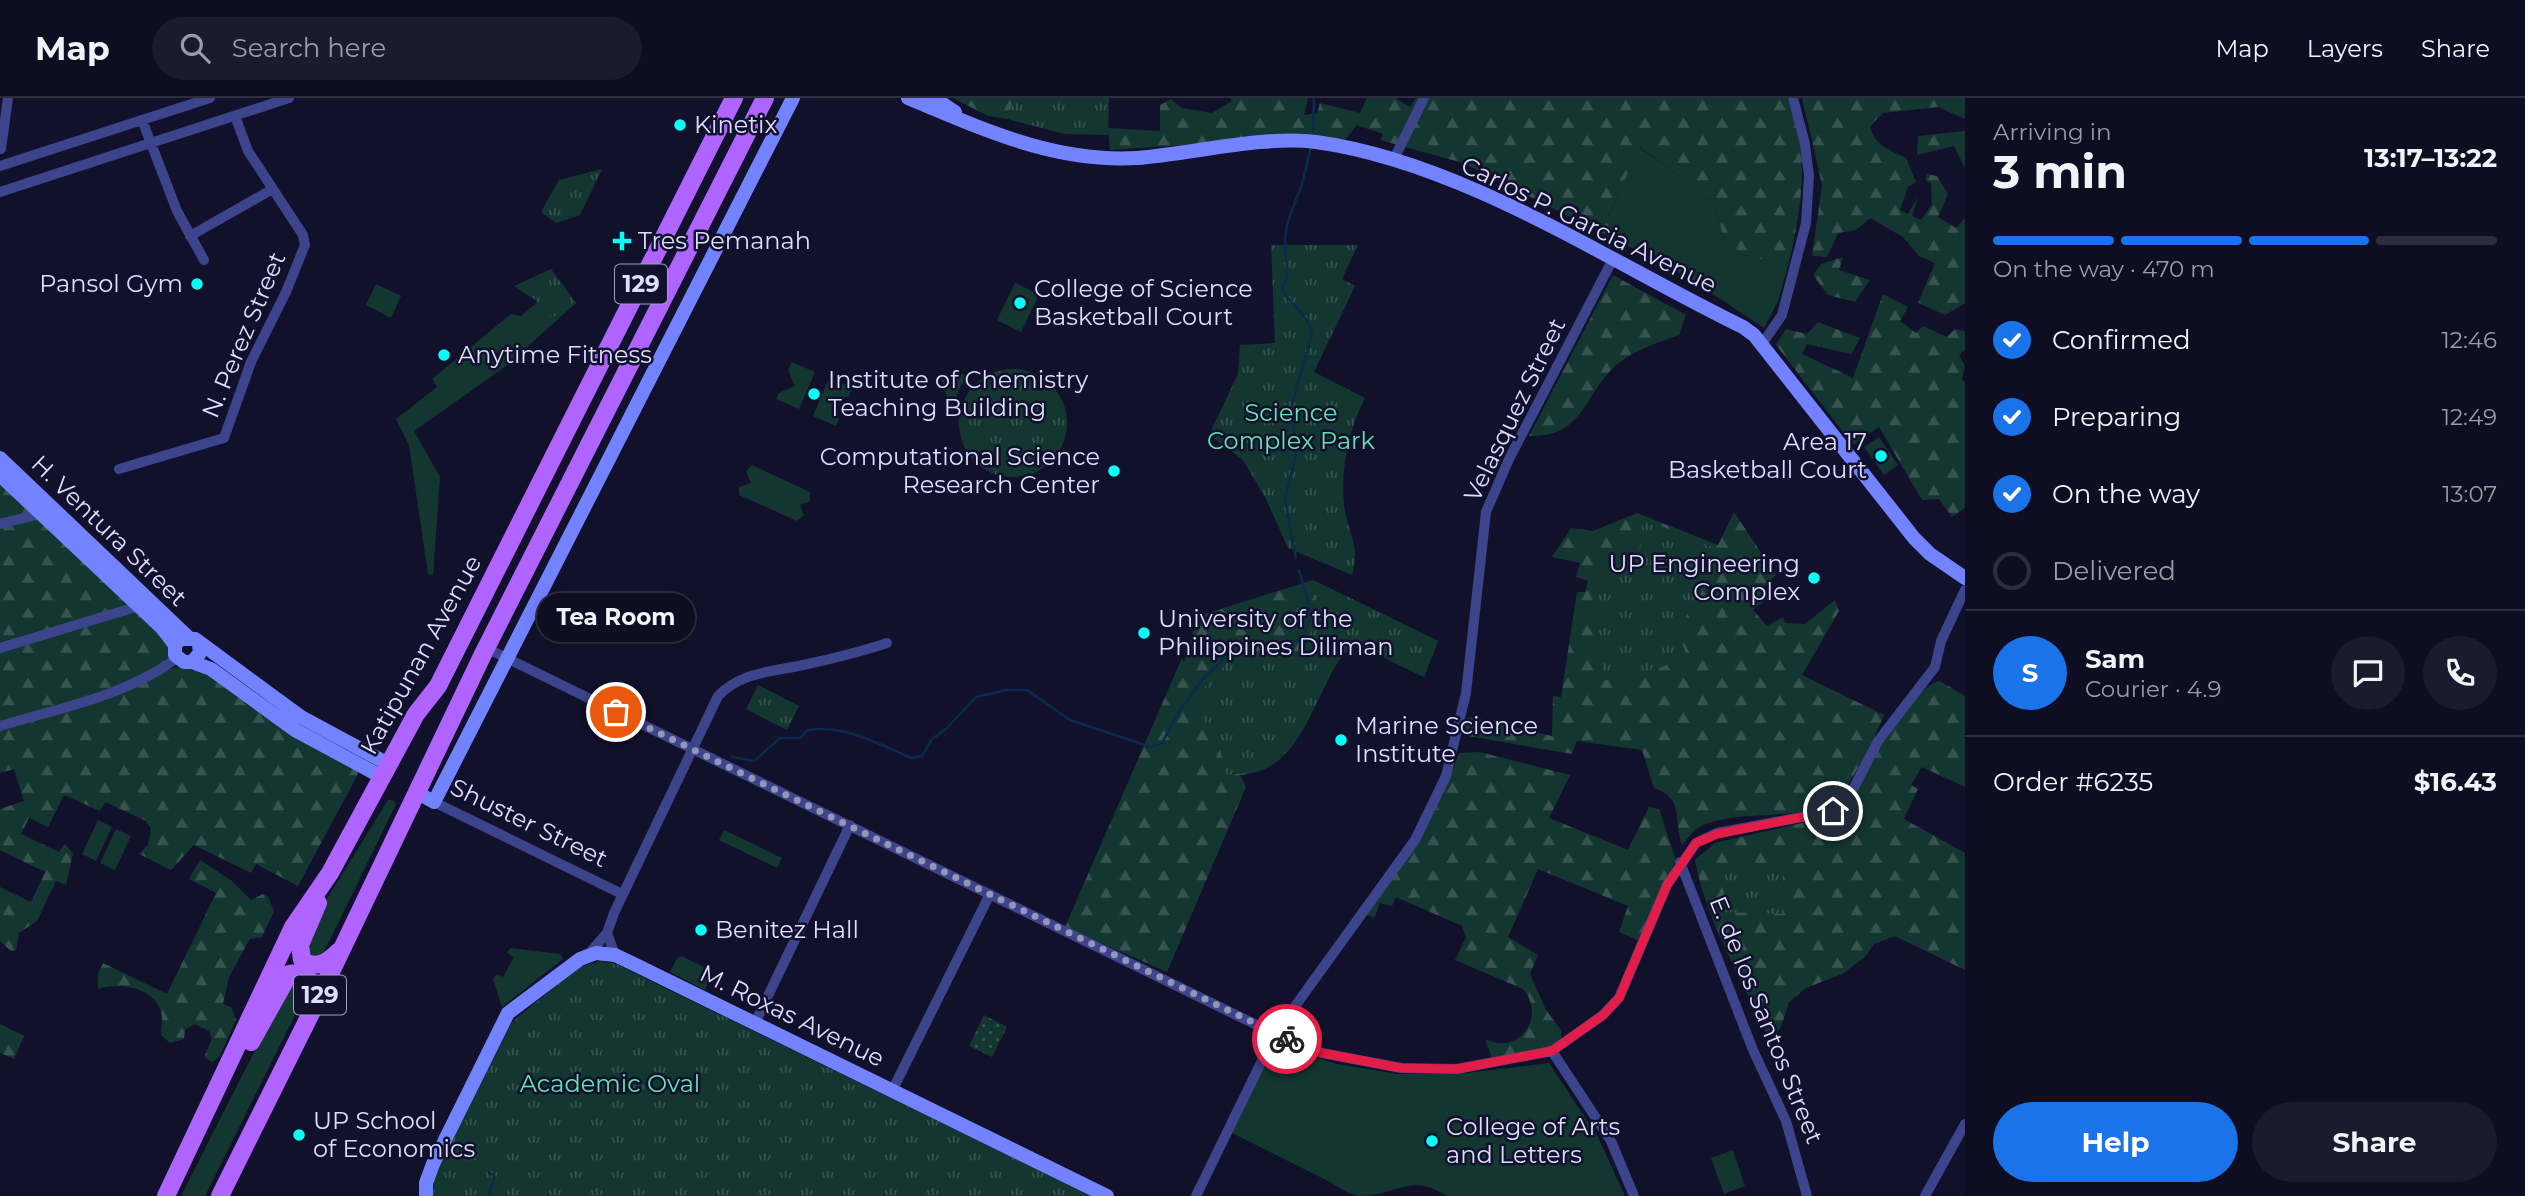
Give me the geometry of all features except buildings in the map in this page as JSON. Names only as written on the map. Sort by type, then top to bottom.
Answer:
[{"type":"main road","name":"Katipunan Avenue","points":[[166,1196],[293,927],[328,877],[416,714],[438,686],[734,98]]},
{"type":"main road","name":"Katipunan Avenue","points":[[220,1196],[318,999],[486,648],[765,98]]},
{"type":"main road","points":[[690,188],[712,202]]},
{"type":"main road","points":[[575,415],[598,427]]},
{"type":"main road","points":[[328,877],[304,936],[300,956],[305,963],[319,965],[342,948]]},
{"type":"main road","points":[[226,1068],[243,1055],[289,974],[300,973],[306,976],[318,999]]},
{"type":"street","points":[[1,149],[8,98]]},
{"type":"street","points":[[0,166],[210,98]]},
{"type":"street","points":[[0,192],[289,98]]},
{"type":"street","points":[[434,802],[793,98]]},
{"type":"street","name":"Carlos P. Garcia Avenue","points":[[908,98],[1016,142],[1092,159],[1140,158],[1296,141],[1348,148],[1393,161],[1492,198],[1743,327],[1762,344],[1914,538],[1938,560],[1965,578]]},
{"type":"street","name":"Carlos P. Garcia Avenue","points":[[934,98],[961,118]]},
{"type":"street","points":[[1393,161],[1424,98]]},
{"type":"street","points":[[1762,344],[1782,315],[1806,223],[1809,176],[1805,144],[1793,98]]},
{"type":"street","name":"N. Perez Street","points":[[119,469],[224,438],[251,362],[286,292],[305,245],[303,235],[271,190],[248,151],[235,116]]},
{"type":"street","points":[[142,120],[190,236],[204,260]]},
{"type":"street","points":[[190,236],[271,190]]},
{"type":"street","name":"Velasquez Street","points":[[1196,1196],[1275,1034],[1409,849],[1446,776],[1466,693],[1483,527],[1489,504],[1613,260]]},
{"type":"street","name":"H. Ventura Street","points":[[0,458],[46,510],[185,646],[386,771]]},
{"type":"street","name":"H. Ventura Street","points":[[0,475],[46,510]]},
{"type":"street","points":[[0,524],[46,510]]},
{"type":"street","points":[[486,648],[1275,1034],[1322,1053],[1401,1068],[1457,1069],[1552,1051],[1603,1015],[1619,998],[1680,862],[1696,843],[1705,837],[1824,814],[1833,811],[1849,797],[1878,741],[1935,667],[1941,641],[1965,590]]},
{"type":"street","points":[[0,648],[143,603]]},
{"type":"street","points":[[426,1196],[426,1183],[433,1164],[508,1013],[586,957],[607,933],[622,894],[718,696],[752,674],[806,664],[887,643]]},
{"type":"street","points":[[0,726],[98,697],[139,681],[185,646],[200,653],[192,662],[211,669],[313,741],[386,771]]},
{"type":"street","name":"Shuster Street","points":[[416,792],[622,894]]},
{"type":"street","points":[[755,1023],[850,825]]},
{"type":"street","name":"E. de los Santos Street","points":[[1680,862],[1748,1038],[1786,1121],[1807,1196]]},
{"type":"street","points":[[892,1090],[990,894]]},
{"type":"street","points":[[607,933],[615,956]]},
{"type":"street","name":"M. Roxas Avenue","points":[[586,957],[603,953],[615,956],[1107,1196]]},
{"type":"street","points":[[1552,1051],[1611,1141],[1634,1196]]},
{"type":"street","points":[[1925,1196],[1965,1124]]},
{"type":"green space","points":[[953,98],[1014,98],[1008,119],[988,116]]},
{"type":"green space","points":[[1014,98],[1109,98],[1108,135],[1064,134],[1008,119]]},
{"type":"green space","points":[[1230,98],[1308,98],[1304,115],[1317,113],[1320,103],[1360,113],[1367,98],[1395,98],[1410,107],[1416,98],[1787,98],[1795,118],[1802,160],[1800,203],[1788,266],[1744,255],[1724,240],[1714,201],[1694,195],[1679,176],[1640,147],[1608,216],[1624,230],[1626,245],[1463,163],[1380,140],[1383,134],[1357,125],[1345,140],[1310,136],[1110,150],[1108,128],[1160,131],[1160,105],[1171,99],[1182,108],[1212,113],[1232,101]]},
{"type":"green space","points":[[1802,98],[1965,98],[1965,119],[1938,107],[1883,113],[1870,126],[1879,142],[1906,158],[1916,182],[1908,187],[1900,210],[1908,214],[1918,197],[1912,216],[1921,220],[1932,204],[1931,183],[1925,180],[1927,174],[1937,176],[1948,194],[1938,217],[1956,228],[1965,218],[1965,303],[1945,315],[1918,303],[1935,263],[1919,256],[1903,237],[1870,218],[1856,230],[1838,233],[1827,257],[1812,256],[1822,185]]},
{"type":"green space","points":[[1965,131],[1965,168],[1954,146],[1917,155],[1918,136]]},
{"type":"green space","points":[[1639,147],[1679,176],[1694,195],[1714,201],[1724,240],[1744,255],[1788,266],[1778,301],[1764,328],[1689,278],[1626,245],[1624,230],[1608,217]]},
{"type":"green space","points":[[602,169],[580,215],[556,223],[541,212],[559,180]]},
{"type":"green space","name":"Science Complex Park","points":[[1271,245],[1358,245],[1342,279],[1355,286],[1314,372],[1365,398],[1354,424],[1344,468],[1343,497],[1355,549],[1352,575],[1288,548],[1266,499],[1243,460],[1209,435],[1238,374],[1240,345],[1275,343]]},
{"type":"green space","points":[[1843,257],[1839,270],[1870,280],[1855,302],[1828,295],[1813,275],[1821,264]]},
{"type":"green space","points":[[551,269],[576,303],[505,367],[414,431],[440,477],[433,575],[428,574],[409,445],[396,419],[437,387],[432,379],[511,314],[521,316],[538,302],[514,286]]},
{"type":"green space","points":[[553,272],[576,303],[552,318],[527,291]]},
{"type":"green space","points":[[1613,275],[1686,315],[1679,335],[1643,349],[1619,363],[1571,423],[1547,435],[1529,436]]},
{"type":"green space","name":"College of Science Basketball Court","points":[[1015,283],[1039,294],[1021,332],[997,320]]},
{"type":"green space","points":[[376,284],[401,296],[391,318],[366,305]]},
{"type":"green space","points":[[1883,294],[1908,307],[1900,321],[1916,333],[1923,326],[1947,337],[1955,329],[1965,331],[1965,350],[1959,355],[1965,366],[1962,379],[1965,382],[1965,508],[1952,517],[1939,499],[1922,500],[1879,427],[1853,445],[1776,345],[1786,329],[1807,334],[1818,322],[1860,338],[1851,354],[1807,344],[1802,354],[1853,378]]},
{"type":"green space","points":[[792,362],[815,372],[799,409],[776,399],[779,393],[795,386],[788,370]]},
{"type":"green space","points":[[1013,369],[1034,373],[1051,385],[1063,402],[1067,423],[1063,444],[1051,461],[1034,473],[1013,477],[992,473],[975,461],[963,444],[959,423],[963,402],[975,385],[992,373]]},
{"type":"green space","points":[[972,374],[961,385],[951,410],[940,375]]},
{"type":"green space","points":[[829,378],[852,388],[849,396],[833,402],[839,419],[836,426],[813,416]]},
{"type":"green space","name":"Area 17 Basketball Court","points":[[1879,437],[1898,465],[1884,475],[1864,447]]},
{"type":"green space","points":[[752,465],[810,492],[810,501],[800,505],[804,515],[797,521],[739,495],[739,487],[751,483],[746,471]]},
{"type":"green space","points":[[0,480],[166,639],[170,655],[165,662],[169,669],[178,667],[202,671],[357,767],[358,774],[298,886],[256,864],[251,873],[194,845],[171,870],[139,854],[148,845],[151,829],[146,821],[105,802],[100,811],[64,795],[48,827],[29,818],[21,834],[59,852],[65,844],[73,853],[66,885],[56,881],[37,921],[19,933],[16,950],[11,951],[0,941],[0,887],[31,902],[45,872],[0,850],[0,809],[24,801],[14,769],[0,773]]},
{"type":"green space","points":[[1734,512],[1776,575],[1763,587],[1768,598],[1753,610],[1767,626],[1783,617],[1785,623],[1805,624],[1835,600],[1839,611],[1802,675],[1884,715],[1854,776],[1832,802],[1801,812],[1726,818],[1710,822],[1696,829],[1682,845],[1674,804],[1664,793],[1654,788],[1642,750],[1577,741],[1572,754],[1463,735],[1464,720],[1470,717],[1552,736],[1553,696],[1561,697],[1577,592],[1585,592],[1588,581],[1576,577],[1580,563],[1552,557],[1571,528],[1593,531],[1637,513],[1718,545]]},
{"type":"green space","points":[[1642,518],[1716,549],[1678,635],[1688,657],[1638,676],[1605,680],[1591,588],[1598,565],[1631,573],[1642,542]]},
{"type":"green space","points":[[1313,580],[1438,641],[1424,677],[1359,645],[1342,656],[1330,672],[1299,736],[1285,755],[1266,768],[1240,775],[1246,787],[1167,972],[1065,927],[1182,658],[1184,662],[1198,616]]},
{"type":"green space","points":[[1313,580],[1438,641],[1424,677],[1359,645],[1354,647],[1338,661],[1294,744],[1268,766],[1227,775],[1217,738],[1190,704],[1237,652],[1301,651],[1318,619]]},
{"type":"green space","points":[[1940,681],[1965,696],[1965,787],[1922,767],[1911,785],[1918,789],[1904,819],[1965,853],[1965,970],[1895,936],[1874,944],[1865,957],[1842,974],[1806,988],[1789,1002],[1781,1027],[1770,1041],[1707,905],[1695,860],[1715,843],[1837,815],[1850,800],[1878,746],[1897,719],[1925,689]]},
{"type":"green space","points":[[758,685],[799,706],[787,730],[746,709]]},
{"type":"green space","points":[[1480,752],[1570,775],[1549,818],[1628,850],[1649,807],[1659,809],[1676,860],[1638,940],[1619,932],[1628,906],[1538,869],[1508,937],[1538,955],[1530,974],[1546,1010],[1561,1030],[1562,1039],[1547,1049],[1492,1058],[1485,1039],[1497,1043],[1509,1042],[1526,1031],[1532,1011],[1530,1000],[1523,989],[1455,960],[1466,937],[1462,926],[1396,897],[1392,906],[1380,903],[1374,918],[1366,914],[1420,837],[1459,753]]},
{"type":"green space","points":[[388,800],[393,800],[396,804],[324,952],[320,958],[309,961],[306,947],[325,902]]},
{"type":"green space","points":[[98,820],[112,827],[96,861],[82,854]]},
{"type":"green space","points":[[116,829],[131,836],[115,870],[100,863]]},
{"type":"green space","points":[[724,830],[782,858],[777,868],[719,840]]},
{"type":"green space","points":[[200,860],[232,881],[251,900],[263,894],[268,897],[274,911],[262,937],[250,939],[229,977],[223,1004],[231,1007],[236,1020],[220,1056],[212,1062],[204,1057],[212,1039],[209,1031],[194,1024],[185,1030],[184,1039],[170,1043],[161,1035],[161,1012],[151,997],[134,988],[115,986],[98,989],[98,974],[103,963],[167,994],[216,893],[189,879]]},
{"type":"green space","points":[[1725,864],[1783,866],[1782,914],[1723,912]]},
{"type":"green space","points":[[510,948],[560,954],[563,959],[502,1007],[493,979],[497,974],[503,977],[514,957],[507,953]]},
{"type":"green space","points":[[682,956],[711,971],[705,990],[670,972],[677,958]]},
{"type":"green space","name":"Academic Oval","points":[[601,961],[616,964],[1091,1196],[433,1196],[434,1177],[512,1022],[579,967]]},
{"type":"green space","points":[[296,980],[302,984],[303,999],[205,1196],[181,1196],[286,989]]},
{"type":"green space","points":[[984,1015],[1007,1027],[992,1057],[969,1046]]},
{"type":"green space","points":[[0,1024],[24,1036],[14,1059],[0,1053]]},
{"type":"green space","points":[[1276,1045],[1337,1064],[1397,1074],[1466,1073],[1549,1063],[1598,1137],[1625,1196],[1447,1196],[1434,1189],[1413,1185],[1373,1195],[1351,1194],[1230,1132]]},
{"type":"green space","points":[[1733,1150],[1745,1186],[1724,1194],[1711,1158]]},
{"type":"waterway","points":[[1313,132],[1314,98]]},
{"type":"waterway","points":[[1296,558],[1285,498],[1296,454],[1292,405],[1312,334],[1307,320],[1282,291],[1287,276],[1285,237],[1288,221],[1302,184],[1311,147]]},
{"type":"waterway","points":[[732,757],[754,761],[780,738],[801,738],[807,730],[821,729],[861,736],[912,758],[922,756],[932,739],[946,729],[976,697],[1006,690],[1027,690],[1070,720],[1151,747],[1162,743],[1180,710],[1203,679],[1236,647],[1301,640],[1312,616],[1299,570]]},
{"type":"waterway","points":[[488,1196],[495,1177],[489,1172]]},
{"type":"way so far","points":[[616,712],[1287,1039]]},
{"type":"place","name":"Kinetix","points":[[680,125]]},
{"type":"place","name":"Tres Pemanah","points":[[622,241]]},
{"type":"place","name":"Pansol Gym","points":[[197,284]]},
{"type":"place","name":"College of Science Basketball Court","points":[[1020,303]]},
{"type":"place","name":"Anytime Fitness","points":[[444,355]]},
{"type":"place","name":"Institute of Chemistry Teaching Building","points":[[814,394]]},
{"type":"place","name":"Area 17 Basketball Court","points":[[1881,456]]},
{"type":"place","name":"Computational Science Research Center","points":[[1114,471]]},
{"type":"place","name":"UP Engineering Complex","points":[[1814,578]]},
{"type":"place","name":"University of the Philippines Diliman","points":[[1144,633]]},
{"type":"place","name":"Tea Room","points":[[616,712]]},
{"type":"place","name":"Marine Science Institute","points":[[1341,740]]},
{"type":"place","name":"Benitez Hall","points":[[701,930]]},
{"type":"place","name":"UP School of Economics","points":[[299,1135]]},
{"type":"place","name":"College of Arts and Letters","points":[[1432,1141]]},
{"type":"route","points":[[1287,1039],[1343,1058],[1420,1069],[1492,1065],[1552,1051],[1603,1015],[1619,998],[1667,885],[1680,862],[1696,843],[1717,834],[1833,811]]}]
